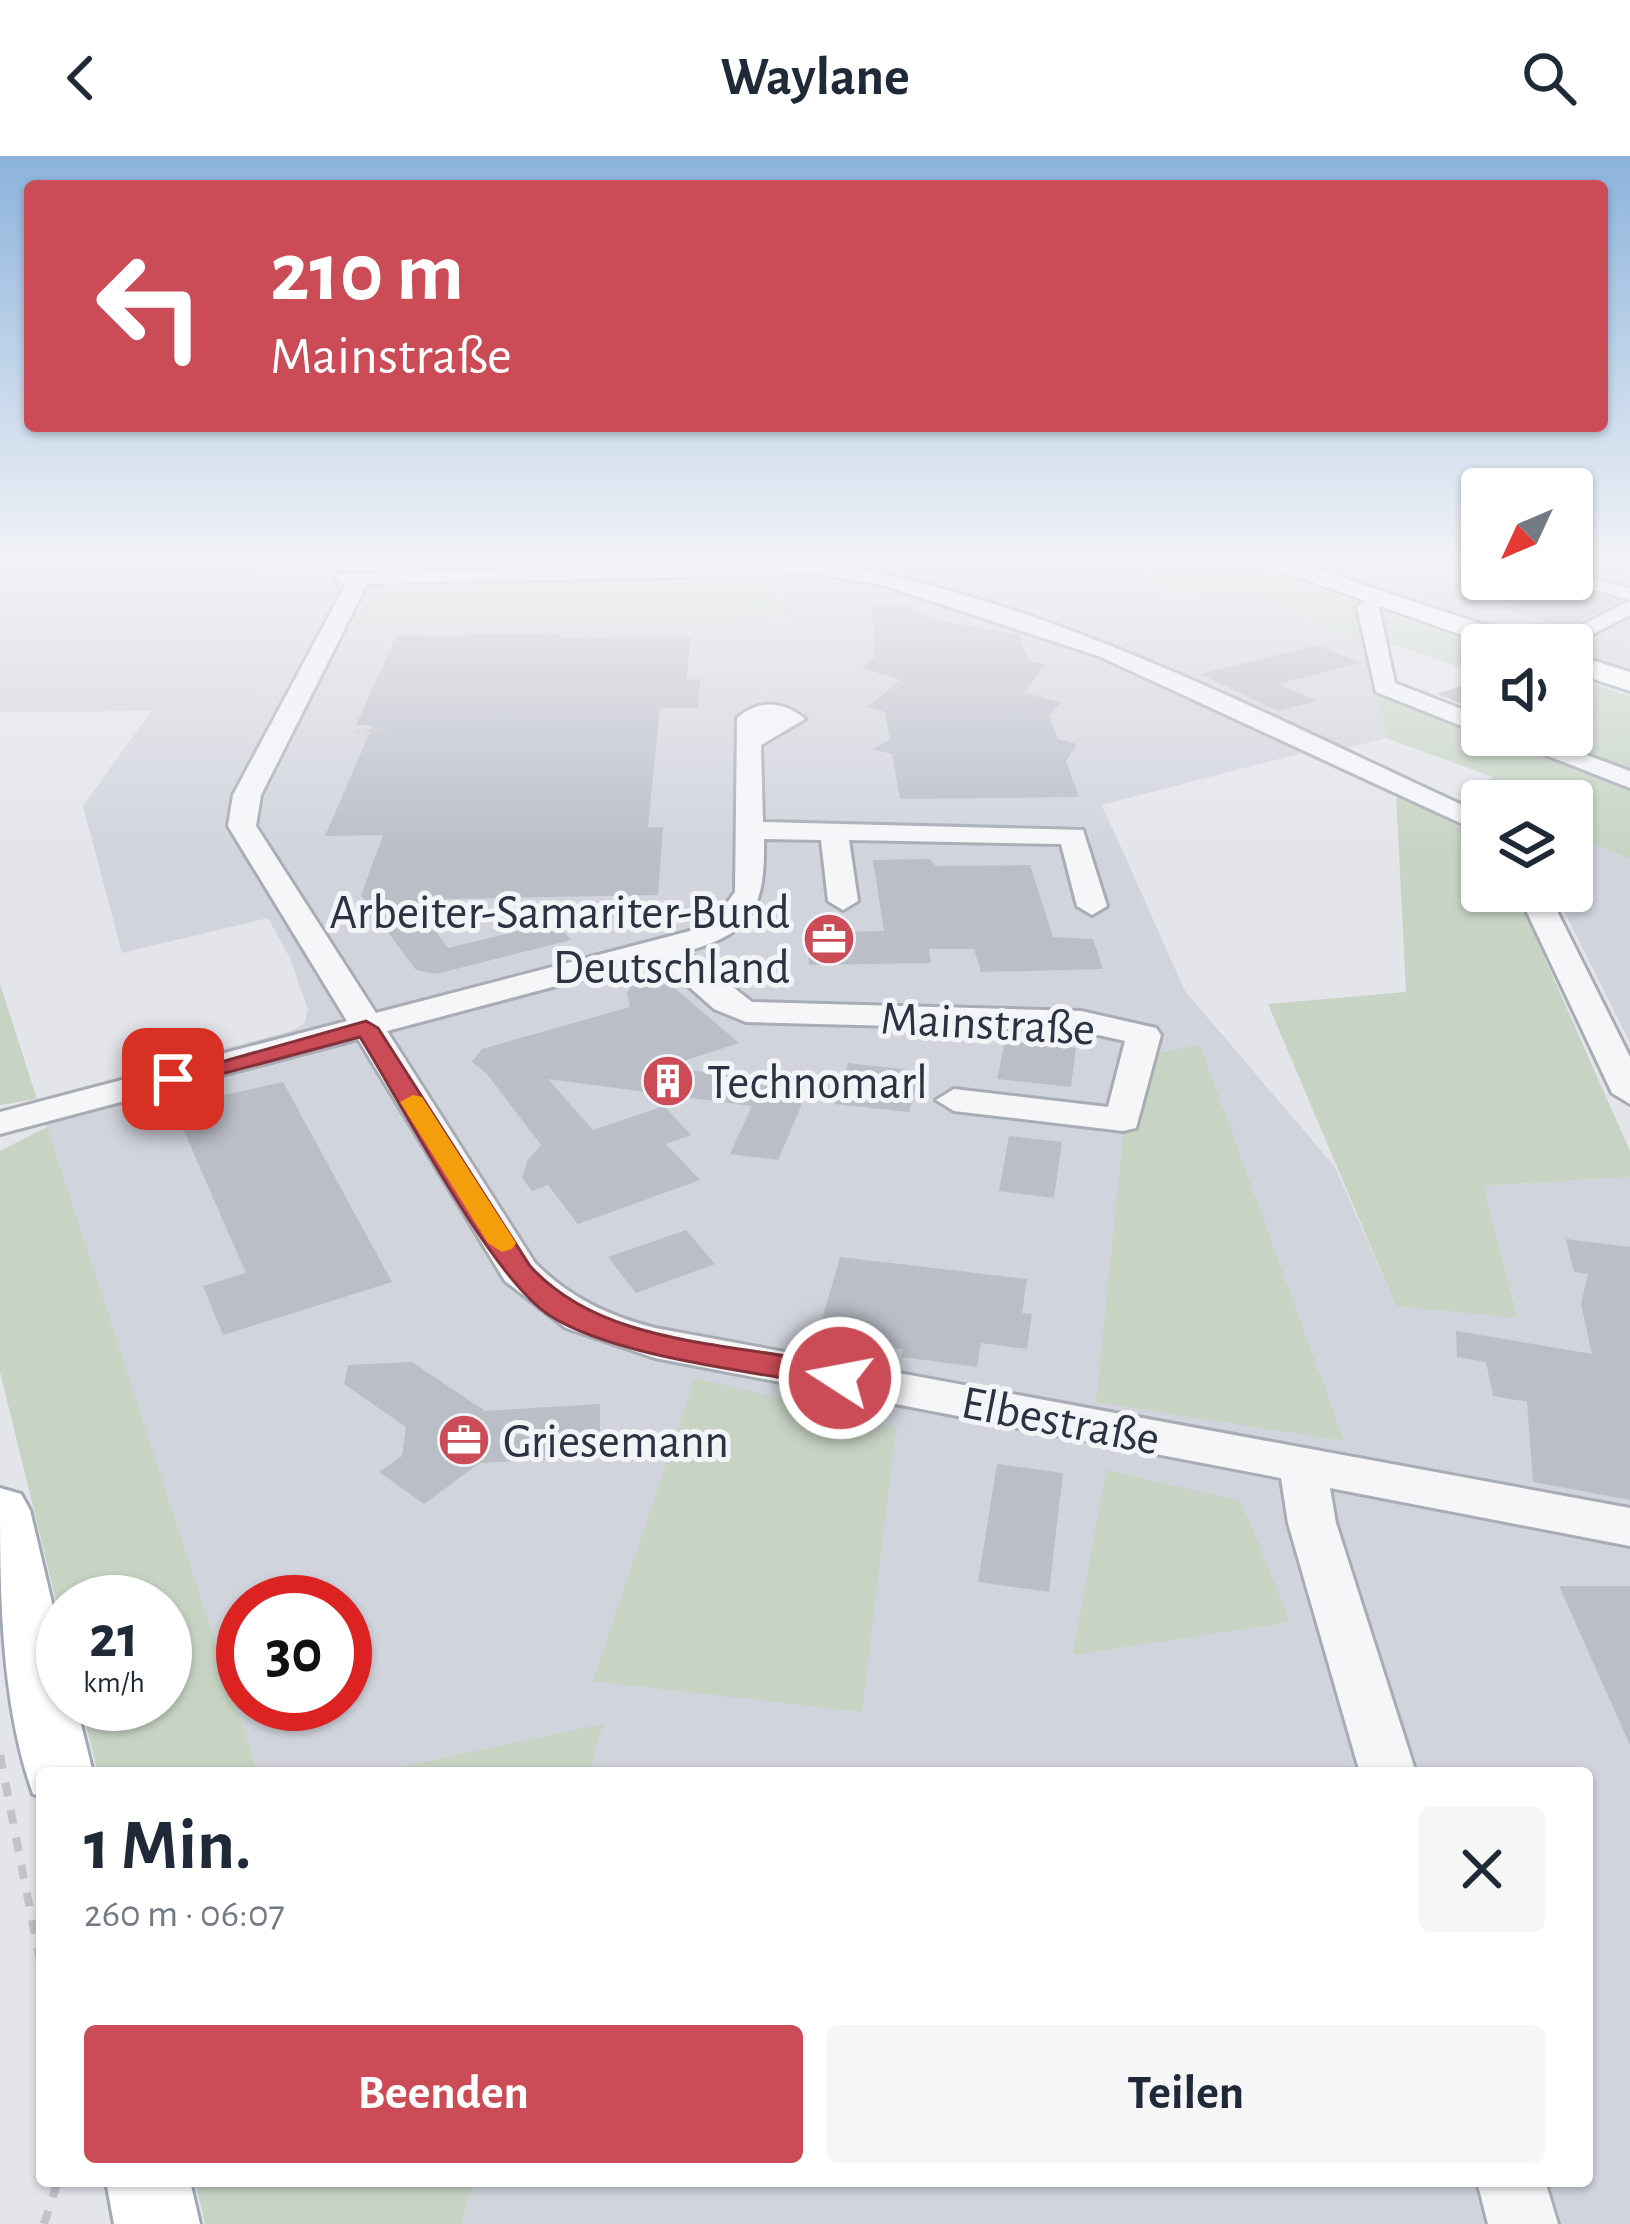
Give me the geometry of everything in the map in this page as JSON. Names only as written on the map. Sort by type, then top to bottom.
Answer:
[{"type":"main road","points":[[1593,670],[1630,682]]},
{"type":"main road","points":[[0,1510],[57,1767]]},
{"type":"main road","points":[[149,2187],[157,2224]]},
{"type":"street","name":"Elbestraße","points":[[313,660],[240,814],[247,837],[520,1272],[539,1294],[577,1318],[655,1342],[1630,1527]]},
{"type":"street","name":"Elbestraße","points":[[1125,660],[1461,815]]},
{"type":"street","points":[[1379,660],[1384,687],[1461,718]]},
{"type":"street","points":[[0,1123],[668,951],[701,938],[735,914],[750,892],[748,741]]},
{"type":"street","points":[[1565,756],[1630,780]]},
{"type":"street","points":[[749,830],[1073,836],[1092,906]]},
{"type":"street","points":[[834,832],[843,902]]},
{"type":"street","points":[[1542,912],[1630,1093]]},
{"type":"street","name":"Mainstraße","points":[[668,951],[726,1002],[746,1012],[1082,1021],[1144,1035],[1123,1120],[954,1100]]},
{"type":"street","points":[[1303,1465],[1312,1523],[1386,1767]]},
{"type":"street","points":[[1512,2187],[1523,2224]]},
{"type":"path","points":[[355,732],[392,729]]},
{"type":"path","points":[[0,1754],[36,1940]]},
{"type":"path","points":[[44,2224],[56,2187]]},
{"type":"shaded area","points":[[0,660],[1376,660],[1386,738],[1344,749],[1309,751],[1102,805],[1185,991],[1335,1167],[1396,1306],[1518,1317],[1483,1186],[1630,1177],[1630,2224],[461,2224],[472,2187],[1593,2187],[1593,1767],[591,1767],[602,1725],[400,1767],[256,1767],[244,1731],[372,1731],[372,1575],[216,1575],[216,1645],[37,1099],[291,1031],[304,1024],[308,1010],[290,958],[268,918],[122,953],[83,806],[151,711],[0,712]]},
{"type":"shaded area","points":[[1593,660],[1630,660],[1630,673],[1593,662]]},
{"type":"shaded area","points":[[1593,844],[1630,859],[1630,1043],[1564,912],[1593,912]]},
{"type":"green space","points":[[1437,660],[1461,660],[1461,668]]},
{"type":"green space","points":[[1593,684],[1630,696],[1630,859],[1593,844],[1593,780],[1487,780],[1493,777],[1386,738],[1379,689],[1461,720],[1461,756],[1593,756]]},
{"type":"green space","points":[[1396,793],[1461,828],[1461,912],[1524,912],[1630,1151],[1630,1177],[1483,1186],[1518,1318],[1396,1306],[1268,1004],[1406,992]]},
{"type":"green space","points":[[0,984],[37,1099],[0,1105]]},
{"type":"green space","points":[[1200,1045],[1344,1441],[1096,1402],[1131,1058]]},
{"type":"green space","points":[[47,1127],[216,1644],[216,1731],[244,1731],[256,1767],[97,1767],[88,1731],[192,1731],[192,1575],[50,1575],[0,1372],[0,1151]]},
{"type":"green space","points":[[695,1378],[896,1427],[862,1712],[593,1681]]},
{"type":"green space","points":[[1106,1470],[1241,1501],[1290,1622],[1073,1655]]},
{"type":"green space","points":[[603,1724],[591,1767],[399,1767]]},
{"type":"green space","points":[[196,2187],[472,2187],[461,2224],[205,2224]]},
{"type":"building","points":[[385,660],[688,660],[687,680],[700,679],[698,708],[660,708],[648,827],[663,827],[658,895],[449,899],[417,907],[448,948],[555,922],[571,940],[436,974],[416,970],[361,896],[383,835],[325,836],[373,725],[356,725]]},
{"type":"building","points":[[871,660],[1028,660],[1046,664],[1024,693],[1061,702],[1049,716],[1058,739],[1077,744],[1066,761],[1079,797],[900,799],[892,754],[871,749],[890,740],[885,712],[867,707],[900,680],[862,668]]},
{"type":"building","points":[[1259,660],[1361,663],[1278,684],[1316,701],[1278,711],[1200,674]]},
{"type":"building","points":[[1461,686],[1461,704],[1437,694]]},
{"type":"building","points":[[929,859],[936,866],[1030,865],[1053,937],[1093,939],[1103,969],[981,972],[974,949],[929,949],[931,963],[809,965],[807,933],[884,931],[873,860]]},
{"type":"building","points":[[658,974],[739,1043],[665,1067],[759,1079],[756,1085],[785,1088],[802,1104],[778,1160],[730,1154],[752,1106],[548,1079],[593,1130],[664,1106],[691,1135],[666,1144],[700,1180],[578,1224],[548,1185],[532,1191],[522,1178],[527,1161],[541,1145],[487,1074],[472,1062],[482,1049],[630,1007],[627,994],[633,981]]},
{"type":"building","points":[[1005,1041],[1076,1048],[1071,1087],[997,1079]]},
{"type":"building","points":[[848,1063],[920,1071],[909,1112],[834,1104]]},
{"type":"building","points":[[283,1082],[392,1282],[223,1335],[203,1286],[246,1273],[173,1106]]},
{"type":"building","points":[[1009,1136],[1062,1142],[1054,1198],[999,1191]]},
{"type":"building","points":[[686,1230],[715,1264],[636,1293],[608,1257]]},
{"type":"building","points":[[1566,1239],[1630,1247],[1630,1500],[1533,1482],[1527,1402],[1493,1396],[1486,1362],[1457,1357],[1456,1331],[1592,1354],[1581,1304],[1588,1274],[1574,1272]]},
{"type":"building","points":[[840,1257],[1027,1279],[1022,1313],[1032,1314],[1027,1349],[981,1343],[977,1367],[902,1357],[903,1349],[817,1337]]},
{"type":"building","points":[[412,1362],[485,1411],[600,1404],[600,1432],[554,1435],[553,1459],[480,1463],[424,1504],[379,1472],[402,1456],[406,1427],[344,1384],[348,1365]]},
{"type":"building","points":[[997,1464],[1063,1473],[1049,1592],[978,1582]]},
{"type":"building","points":[[1559,1586],[1630,1586],[1630,1745]]},
{"type":"slow traffic","points":[[413,1102],[502,1243]]},
{"type":"place","name":"Arbeiter-Samariter-Bund Deutschland","points":[[829,939]]},
{"type":"place","name":"Technomarl","points":[[668,1081]]},
{"type":"place","name":"Griesemann","points":[[464,1440]]},
{"type":"route","points":[[173,1079],[366,1028],[520,1272],[539,1294],[565,1312],[616,1333],[840,1378]]}]
